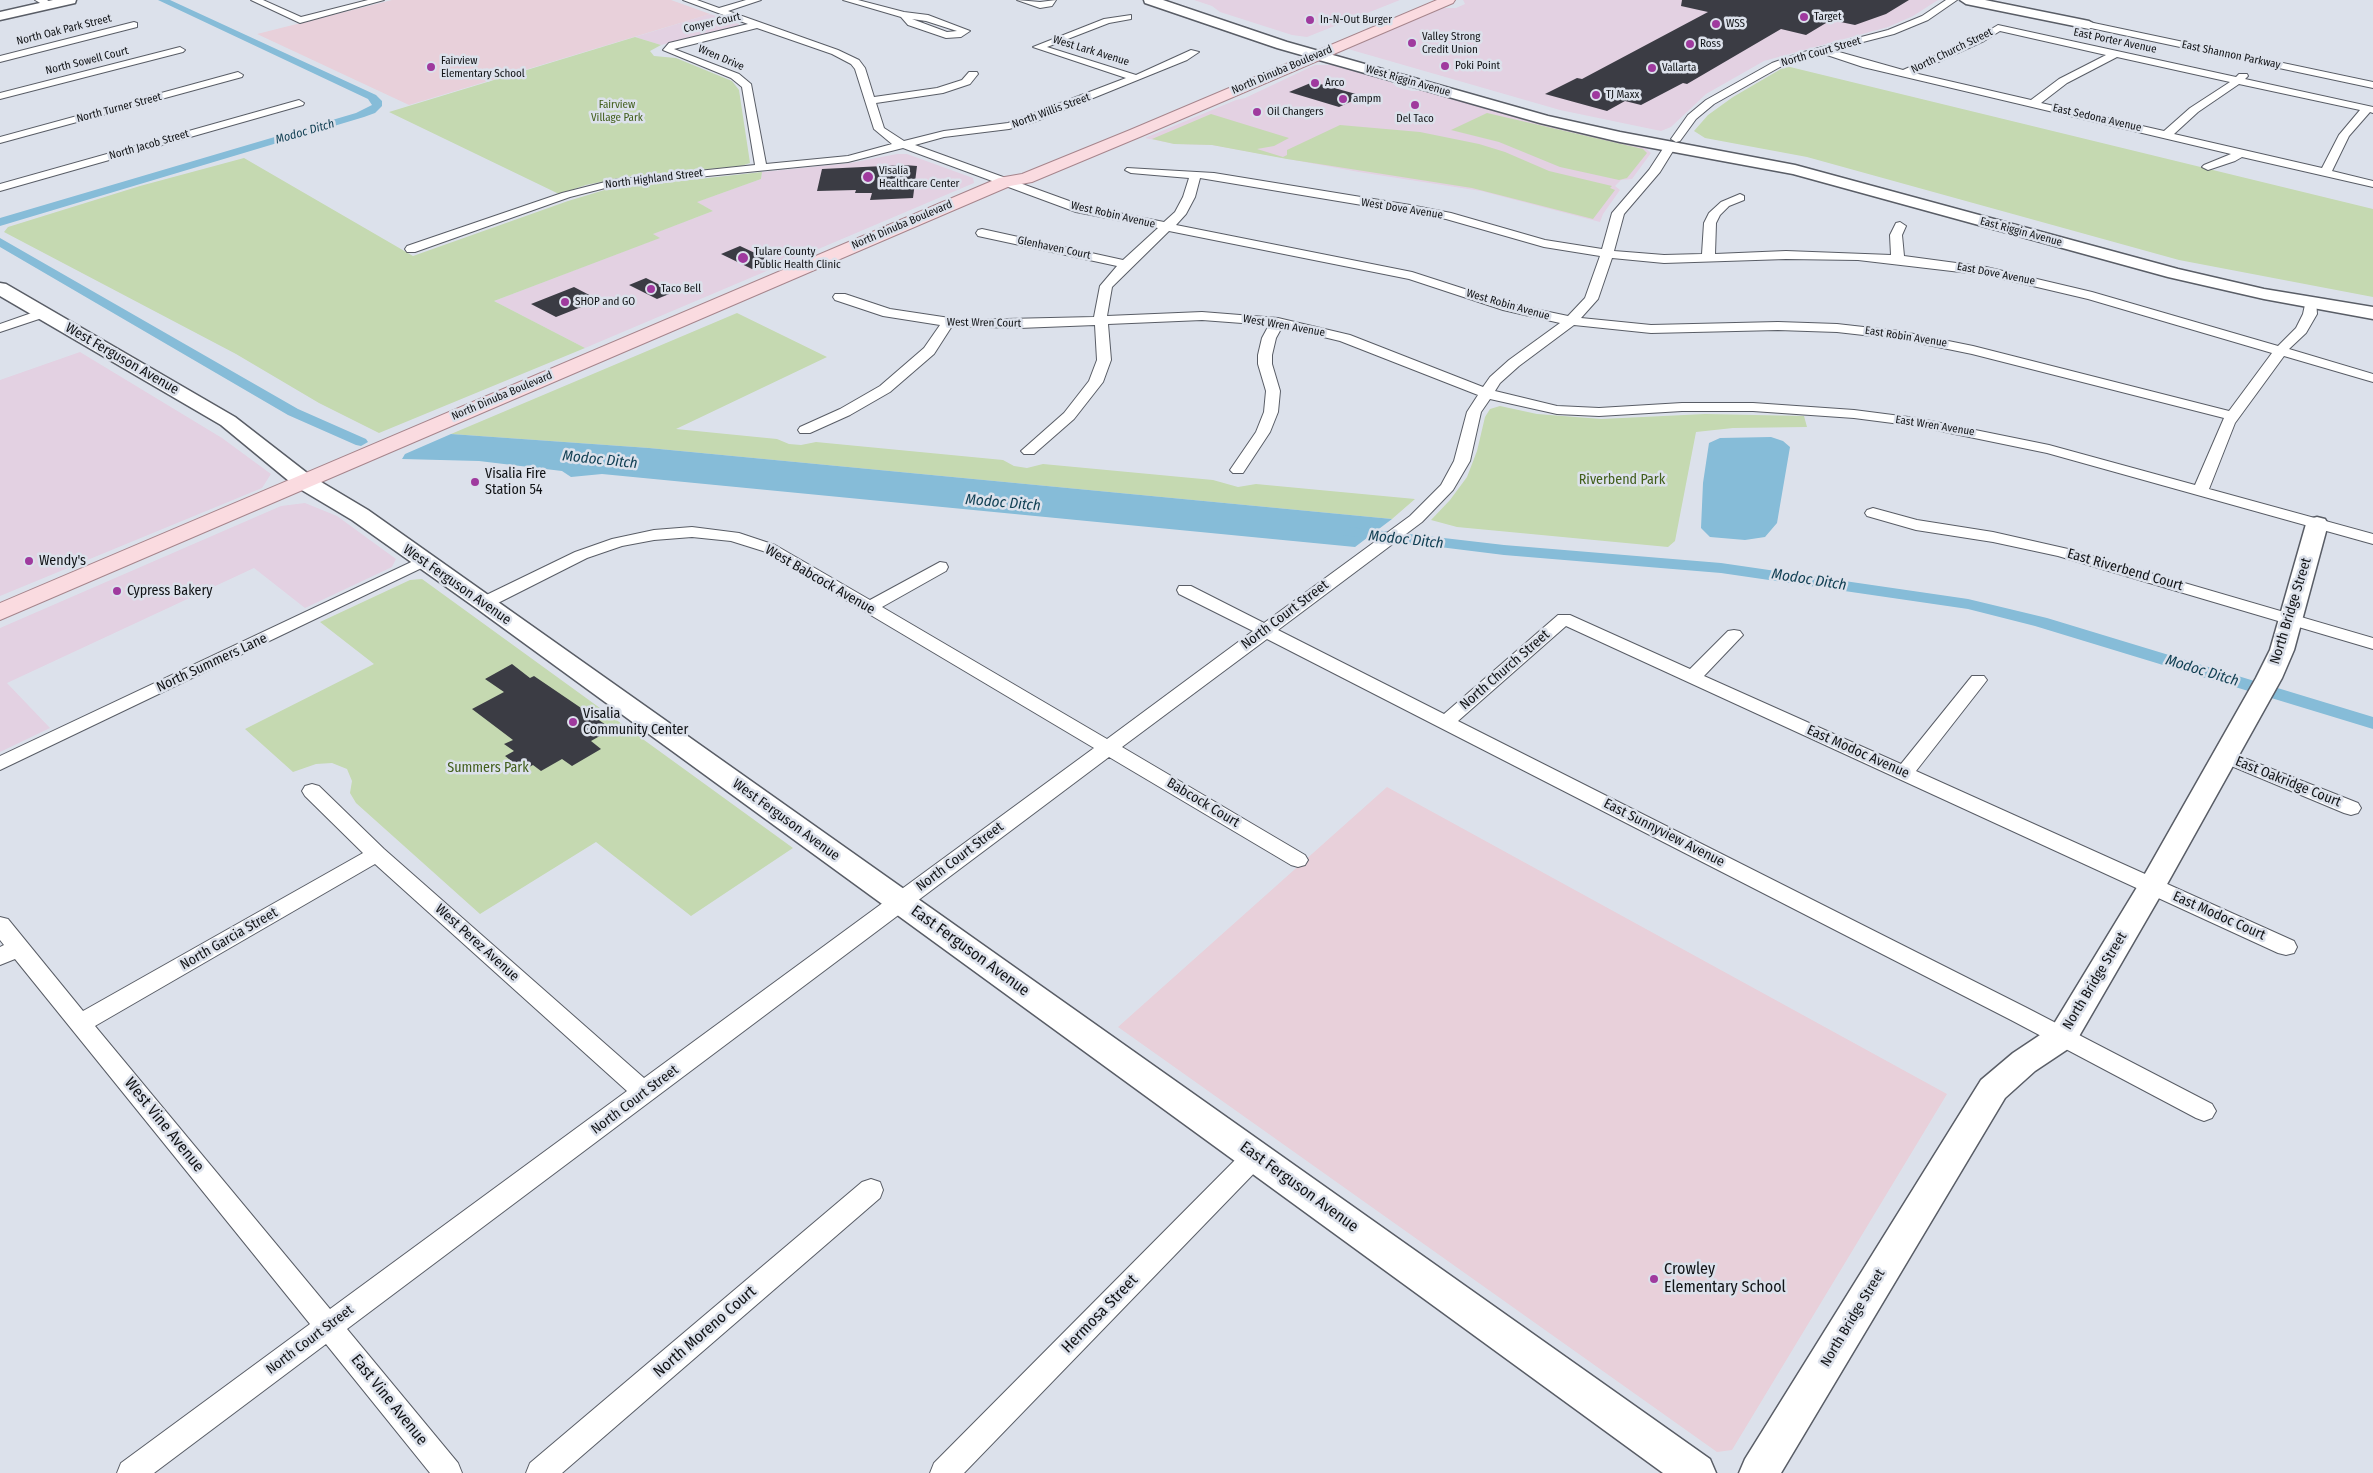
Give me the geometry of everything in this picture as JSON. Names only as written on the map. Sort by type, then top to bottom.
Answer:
[{"type":"main road","points":[[0,16],[45,2],[70,0]]},
{"type":"main road","name":"West Riggin Avenue","points":[[1150,0],[1526,115],[1648,139],[1673,142]]},
{"type":"main road","name":"West Riggin Avenue","points":[[1175,0],[1314,50],[1673,142]]},
{"type":"main road","name":"North Dinuba Boulevard","points":[[0,612],[1005,182],[1026,178],[1043,171],[1314,50],[1416,0]]},
{"type":"main road","name":"North Dinuba Boulevard","points":[[1314,50],[1448,0]]},
{"type":"main road","name":"East Shannon Parkway","points":[[1966,0],[2089,25]]},
{"type":"main road","name":"East Shannon Parkway","points":[[1992,0],[2089,25]]},
{"type":"main road","name":"East Riggin Avenue","points":[[1673,142],[1769,156],[1851,175],[2196,268],[2277,286],[2373,303]]},
{"type":"main road","name":"East Riggin Avenue","points":[[1673,142],[1801,172],[2167,272],[2310,303],[2373,313]]},
{"type":"main road","name":"West Ferguson Avenue","points":[[0,288],[228,421],[304,481]]},
{"type":"main road","name":"North Bridge Street","points":[[1759,1473],[1993,1089],[2024,1062],[2063,1036],[2152,886],[2261,692],[2282,650],[2317,524]]},
{"type":"main road","name":"East Ferguson Avenue","points":[[901,902],[1696,1473]]},
{"type":"street","points":[[256,0],[300,20],[379,0]]},
{"type":"street","name":"West Robin Avenue","points":[[688,0],[835,52],[855,62],[860,68],[879,129],[886,136],[904,145],[1005,182],[1080,209],[1412,276],[1508,307],[1571,321]]},
{"type":"street","points":[[719,11],[756,0]]},
{"type":"street","points":[[848,0],[904,15],[928,18],[965,31],[958,35],[946,35],[911,23],[904,15]]},
{"type":"street","points":[[1022,0],[1040,5],[1049,4],[1051,0]]},
{"type":"street","name":"North Court Street","points":[[131,1473],[645,1093],[1107,746],[1408,524],[1448,487],[1462,462],[1474,412],[1485,393],[1514,363],[1571,321],[1584,309],[1595,293],[1621,208],[1654,172],[1692,117],[1716,98],[1776,64],[1898,30],[1925,18],[1952,0]]},
{"type":"street","name":"West Lark Avenue","points":[[1128,17],[1107,22],[1038,47],[1136,78]]},
{"type":"street","name":"North Oak Park Street","points":[[0,59],[134,25]]},
{"type":"street","name":"Conyer Court","points":[[672,46],[757,25]]},
{"type":"street","name":"East Shannon Parkway","points":[[2089,25],[2373,85]]},
{"type":"street","name":"East Porter Avenue","points":[[1998,28],[2370,109]]},
{"type":"street","name":"North Church Street","points":[[1906,73],[1981,39],[1998,28]]},
{"type":"street","name":"Wren Drive","points":[[672,46],[668,50],[735,76],[747,86],[761,168]]},
{"type":"street","name":"North Sowell Court","points":[[0,96],[180,50]]},
{"type":"street","name":"East Sedona Avenue","points":[[1822,50],[1863,64],[2373,184]]},
{"type":"street","name":"North Willis Street","points":[[904,145],[944,134],[991,130],[1030,120],[1136,78],[1194,52]]},
{"type":"street","points":[[2034,103],[2063,81],[2115,54]]},
{"type":"street","points":[[2166,135],[2194,110],[2238,81],[2259,61]]},
{"type":"street","points":[[869,101],[939,91],[966,82],[973,74]]},
{"type":"street","name":"North Turner Street","points":[[0,140],[238,75]]},
{"type":"street","name":"North Jacob Street","points":[[0,188],[298,103]]},
{"type":"street","points":[[2325,172],[2344,135],[2370,109]]},
{"type":"street","name":"North Highland Street","points":[[412,249],[597,186],[637,180],[848,159],[904,145]]},
{"type":"street","points":[[2208,167],[2231,159],[2240,153]]},
{"type":"street","points":[[1029,451],[1069,416],[1096,382],[1104,360],[1105,349],[1100,304],[1106,286],[1185,206],[1196,174],[1131,170]]},
{"type":"street","name":"West Dove Avenue","points":[[1196,174],[1429,212],[1544,243],[1606,254]]},
{"type":"street","points":[[1708,259],[1710,223],[1715,213],[1725,204],[1740,198]]},
{"type":"street","points":[[1898,259],[1896,235],[1900,226]]},
{"type":"street","name":"Glenhaven Court","points":[[982,233],[1126,264]]},
{"type":"street","name":"East Dove Avenue","points":[[1606,254],[1664,259],[1708,259],[1806,254],[1898,259],[1986,271],[2062,288],[2373,378]]},
{"type":"street","name":"West Wren Court","points":[[840,297],[888,313],[948,323],[1019,324],[1101,320]]},
{"type":"street","points":[[2201,490],[2223,432],[2232,416],[2280,351],[2306,323],[2310,303]]},
{"type":"street","points":[[0,328],[43,313]]},
{"type":"street","name":"West Wren Avenue","points":[[1101,320],[1202,316],[1278,322],[1345,338],[1485,393]]},
{"type":"street","name":"East Robin Avenue","points":[[1571,321],[1651,329],[1778,326],[1837,328],[1900,335],[1974,350],[2232,416]]},
{"type":"street","points":[[1238,470],[1263,432],[1271,412],[1273,390],[1265,364],[1265,355],[1269,338],[1278,322]]},
{"type":"street","points":[[804,430],[845,412],[891,384],[929,351],[948,323]]},
{"type":"street","name":"East Wren Avenue","points":[[1485,393],[1528,405],[1578,412],[1753,407],[1845,413],[1916,422],[2027,444],[2201,490],[2373,539]]},
{"type":"street","name":"West Ferguson Avenue","points":[[304,481],[360,515],[901,902]]},
{"type":"street","name":"East Riverbend Court","points":[[1873,513],[1916,525],[1993,537],[2062,552],[2373,644]]},
{"type":"street","name":"West Babcock Avenue","points":[[484,603],[581,555],[609,545],[654,535],[692,532],[733,536],[769,548],[1107,746]]},
{"type":"street","name":"North Summers Lane","points":[[0,764],[424,562]]},
{"type":"street","points":[[869,608],[940,567]]},
{"type":"street","name":"East Sunnyview Avenue","points":[[1185,590],[2063,1036],[2204,1111]]},
{"type":"street","name":"North Church Street","points":[[1446,722],[1564,619]]},
{"type":"street","name":"East Modoc Avenue","points":[[1564,619],[2152,886]]},
{"type":"street","points":[[1692,677],[1734,635]]},
{"type":"street","points":[[1904,773],[1978,680]]},
{"type":"street","name":"Babcock Court","points":[[1107,746],[1298,860]]},
{"type":"street","name":"East Oakridge Court","points":[[2224,756],[2351,808]]},
{"type":"street","name":"West Perez Avenue","points":[[312,791],[378,854],[645,1093]]},
{"type":"street","name":"North Garcia Street","points":[[81,1023],[378,854]]},
{"type":"street","name":"East Modoc Court","points":[[2152,886],[2286,947]]},
{"type":"street","name":"West Vine Avenue","points":[[0,925],[9,952],[81,1023],[329,1326]]},
{"type":"street","name":"Hermosa Street","points":[[944,1473],[1255,1156]]},
{"type":"street","name":"North Moreno Court","points":[[540,1473],[871,1190]]},
{"type":"street","name":"East Vine Avenue","points":[[329,1326],[448,1473]]},
{"type":"shaded area","name":"Fairview Elementary School","points":[[392,0],[671,0],[710,14],[409,105],[257,34]]},
{"type":"shaded area","points":[[1194,0],[1400,0],[1307,37],[1292,35],[1220,12],[1212,6]]},
{"type":"shaded area","points":[[1463,0],[1938,0],[1913,16],[1888,27],[1764,61],[1706,94],[1671,127],[1661,131],[1560,110],[1348,49],[1351,46],[1442,8],[1456,8],[1465,4]]},
{"type":"shaded area","points":[[710,14],[739,24],[739,26],[661,45],[635,37]]},
{"type":"shaded area","points":[[1315,65],[1333,65],[1391,82],[1397,87],[1412,91],[1426,91],[1545,125],[1644,147],[1651,153],[1632,179],[1621,180],[1615,186],[1620,190],[1603,214],[1600,222],[1481,191],[1359,172],[1212,145],[1175,144],[1145,138],[1245,98]]},
{"type":"shaded area","points":[[897,154],[907,154],[973,178],[974,183],[585,348],[494,301],[659,238],[652,234],[713,211],[696,202],[761,179],[762,172],[850,163]]},
{"type":"shaded area","points":[[80,352],[222,438],[271,474],[262,488],[0,596],[0,380]]},
{"type":"shaded area","points":[[305,503],[337,516],[396,559],[392,567],[305,608],[254,568],[7,683],[50,728],[0,752],[0,628],[281,506]]},
{"type":"shaded area","name":"Crowley Elementary School","points":[[1387,787],[1947,1094],[1732,1450],[1717,1452],[1118,1027]]},
{"type":"green space","name":"Fairview Village Park","points":[[635,37],[661,45],[650,51],[654,56],[676,58],[732,81],[739,90],[750,163],[741,166],[625,177],[586,185],[559,194],[389,112]]},
{"type":"green space","points":[[1786,66],[2373,209],[2373,297],[2179,260],[1807,157],[1705,138],[1694,131],[1708,115],[1733,97]]},
{"type":"green space","points":[[1487,113],[1643,149],[1647,153],[1627,178],[1619,180],[1560,167],[1499,142],[1451,130]]},
{"type":"green space","points":[[1211,114],[1289,138],[1274,146],[1257,149],[1283,157],[1287,155],[1287,150],[1340,125],[1420,132],[1479,144],[1505,152],[1549,171],[1612,186],[1610,188],[1615,190],[1593,219],[1472,188],[1287,159],[1212,145],[1174,144],[1152,139]]},
{"type":"green space","points":[[244,158],[413,256],[568,201],[608,189],[762,172],[761,179],[697,202],[713,211],[653,234],[660,238],[494,301],[585,348],[379,433],[319,403],[236,354],[4,232],[8,227],[140,186]]},
{"type":"green space","points":[[737,313],[827,357],[676,429],[777,439],[789,444],[801,445],[816,442],[1003,460],[1014,466],[1027,468],[1043,464],[1213,480],[1238,487],[1256,484],[1415,499],[1392,519],[649,448],[451,434]]},
{"type":"green space","name":"Riverbend Park","points":[[1500,406],[1537,414],[1601,419],[1705,414],[1804,416],[1807,427],[1733,428],[1696,432],[1675,541],[1668,547],[1457,527],[1431,520],[1450,500],[1467,477],[1477,451],[1485,417],[1490,409]]},
{"type":"green space","name":"Summers Park","points":[[422,579],[793,848],[691,916],[596,842],[480,914],[356,803],[350,793],[352,781],[347,769],[332,763],[316,764],[293,772],[245,729],[374,664],[320,622],[410,580]]},
{"type":"water","points":[[451,434],[649,448],[1392,519],[1355,547],[602,474],[571,477],[562,471],[479,461],[402,459],[405,454]]},
{"type":"water","points":[[1771,437],[1783,441],[1790,447],[1777,523],[1765,537],[1745,540],[1710,537],[1701,528],[1703,483],[1709,443],[1720,438]]},
{"type":"building","points":[[1682,0],[1909,0],[1886,14],[1855,25],[1831,20],[1806,35],[1781,29],[1687,84],[1683,83],[1641,105],[1625,101],[1607,111],[1545,94],[1577,78],[1582,79],[1708,12],[1681,6]]},
{"type":"building","points":[[1313,82],[1363,96],[1339,107],[1289,92]]},
{"type":"building","name":"Visalia Healthcare Center","points":[[917,166],[913,198],[870,200],[872,193],[855,193],[856,190],[817,191],[822,169]]},
{"type":"building","name":"Tulare County Public Health Clinic","points":[[740,246],[772,261],[752,269],[721,254]]},
{"type":"building","name":"Taco Bell","points":[[646,278],[674,292],[657,299],[629,285]]},
{"type":"building","name":"SHOP and GO","points":[[574,287],[599,300],[556,317],[531,304]]},
{"type":"building","name":"Visalia Community Center","points":[[512,664],[530,678],[534,676],[612,729],[591,741],[601,749],[572,766],[562,759],[541,771],[533,765],[523,770],[505,756],[514,751],[504,744],[513,740],[472,709],[504,692],[485,679]]},
{"type":"waterway","name":"Modoc Ditch","points":[[0,222],[360,115],[371,111],[377,106],[377,101],[372,97],[163,0]]},
{"type":"waterway","name":"Modoc Ditch","points":[[0,242],[293,412],[361,442]]},
{"type":"waterway","name":"Modoc Ditch","points":[[1349,532],[1504,550],[1721,568],[1968,604],[2041,622],[2373,723]]},
{"type":"place","name":"Target","points":[[1804,17]]},
{"type":"place","name":"In-N-Out Burger","points":[[1310,20]]},
{"type":"place","name":"WSS","points":[[1716,24]]},
{"type":"place","name":"Valley Strong Credit Union","points":[[1412,43]]},
{"type":"place","name":"Ross","points":[[1690,44]]},
{"type":"place","name":"Poki Point","points":[[1445,66]]},
{"type":"place","name":"Fairview Elementary School","points":[[431,67]]},
{"type":"place","name":"Vallarta","points":[[1652,68]]},
{"type":"place","name":"Arco","points":[[1315,83]]},
{"type":"place","name":"TJ Maxx","points":[[1596,95]]},
{"type":"place","name":"ampm","points":[[1343,99]]},
{"type":"place","name":"Del Taco","points":[[1415,105]]},
{"type":"place","name":"Oil Changers","points":[[1257,112]]},
{"type":"place","name":"Visalia Healthcare Center","points":[[868,177]]},
{"type":"place","name":"Tulare County Public Health Clinic","points":[[743,258]]},
{"type":"place","name":"Taco Bell","points":[[651,289]]},
{"type":"place","name":"SHOP and GO","points":[[565,302]]},
{"type":"place","name":"Visalia Fire Station 54","points":[[475,482]]},
{"type":"place","name":"Wendy's","points":[[29,561]]},
{"type":"place","name":"Cypress Bakery","points":[[117,591]]},
{"type":"place","name":"Visalia Community Center","points":[[573,722]]},
{"type":"place","name":"Crowley Elementary School","points":[[1654,1279]]}]
